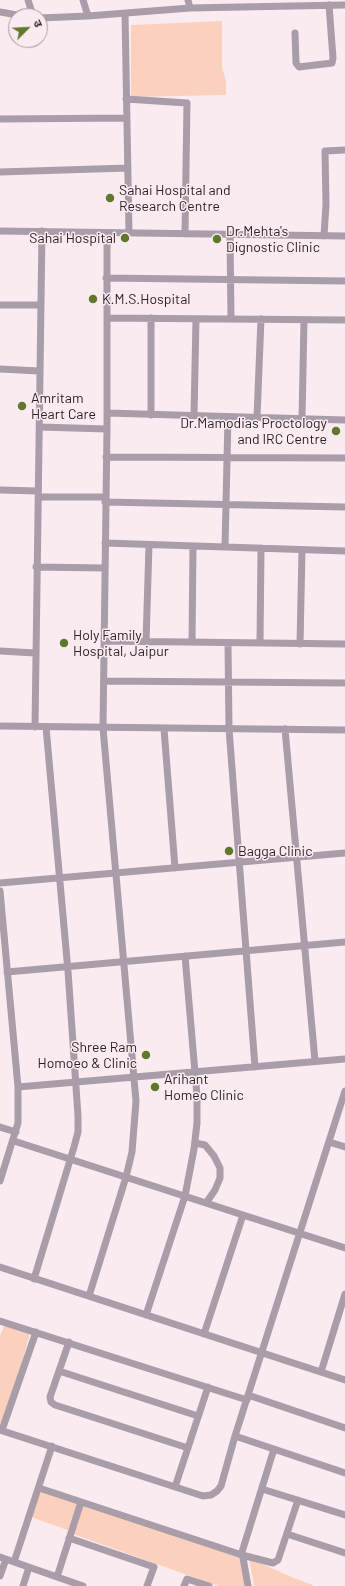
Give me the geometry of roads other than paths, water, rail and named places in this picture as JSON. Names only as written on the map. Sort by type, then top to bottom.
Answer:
[{"type":"street","points":[[83,0],[88,16]]},
{"type":"street","points":[[188,0],[190,8]]},
{"type":"street","points":[[48,18],[125,14],[190,8],[332,3],[345,5]]},
{"type":"street","points":[[295,33],[296,63],[299,67],[332,63],[332,3]]},
{"type":"street","points":[[125,14],[129,233]]},
{"type":"street","points":[[126,99],[187,103],[185,234]]},
{"type":"street","points":[[0,119],[127,118]]},
{"type":"street","points":[[324,236],[326,204],[325,151],[345,150]]},
{"type":"street","points":[[0,172],[128,168]]},
{"type":"street","points":[[0,231],[345,236]]},
{"type":"street","points":[[35,727],[36,568],[40,427],[39,371],[42,231]]},
{"type":"street","points":[[89,1296],[126,1177],[132,1152],[136,1101],[103,728],[107,429],[107,233]]},
{"type":"street","points":[[230,235],[230,319]]},
{"type":"street","points":[[106,278],[345,281]]},
{"type":"street","points":[[0,305],[40,305]]},
{"type":"street","points":[[107,318],[345,320]]},
{"type":"street","points":[[151,318],[151,414]]},
{"type":"street","points":[[194,416],[196,319]]},
{"type":"street","points":[[257,418],[261,319]]},
{"type":"street","points":[[302,419],[304,320]]},
{"type":"street","points":[[0,369],[39,371]]},
{"type":"street","points":[[107,413],[345,420]]},
{"type":"street","points":[[225,547],[228,417]]},
{"type":"street","points":[[40,427],[107,429]]},
{"type":"street","points":[[106,456],[345,458]]},
{"type":"street","points":[[0,490],[105,499],[227,505],[345,507]]},
{"type":"street","points":[[105,543],[345,551]]},
{"type":"street","points":[[146,642],[149,544]]},
{"type":"street","points":[[192,642],[193,546]]},
{"type":"street","points":[[260,643],[261,548]]},
{"type":"street","points":[[300,644],[302,550]]},
{"type":"street","points":[[36,568],[104,568]]},
{"type":"street","points":[[104,641],[345,644]]},
{"type":"street","points":[[228,643],[230,682],[229,729],[254,1067]]},
{"type":"street","points":[[0,651],[36,653]]},
{"type":"street","points":[[104,681],[345,683]]},
{"type":"street","points":[[0,726],[345,730]]},
{"type":"street","points":[[34,1278],[78,1132],[76,1082],[67,966],[46,727]]},
{"type":"street","points":[[164,729],[175,868]]},
{"type":"street","points":[[285,729],[315,1061]]},
{"type":"street","points":[[0,883],[345,853]]},
{"type":"street","points":[[0,891],[2,944],[7,972],[18,1087],[18,1123],[14,1140],[0,1181]]},
{"type":"street","points":[[7,972],[345,942]]},
{"type":"street","points":[[146,1315],[185,1196],[195,1143],[197,1123],[195,1072],[185,956]]},
{"type":"street","points":[[18,1087],[345,1059]]},
{"type":"street","points":[[36,1332],[1,1430],[203,1496],[211,1495],[217,1492],[221,1486],[235,1436],[345,1091]]},
{"type":"street","points":[[0,1127],[16,1132]]},
{"type":"street","points":[[14,1140],[345,1248]]},
{"type":"street","points":[[329,1142],[345,1147]]},
{"type":"street","points":[[195,1143],[205,1145],[214,1156],[220,1168],[220,1178],[215,1190],[206,1203]]},
{"type":"street","points":[[204,1334],[243,1214]]},
{"type":"street","points":[[0,1267],[345,1380]]},
{"type":"street","points":[[321,1372],[345,1294]]},
{"type":"street","points":[[0,1321],[208,1387],[345,1428]]},
{"type":"street","points":[[69,1342],[50,1397],[51,1402],[54,1405],[188,1448]]},
{"type":"street","points":[[59,1371],[198,1416]]},
{"type":"street","points":[[175,1487],[208,1387]]},
{"type":"street","points":[[235,1436],[345,1473]]},
{"type":"street","points":[[14,1562],[52,1446]]},
{"type":"street","points":[[248,1586],[242,1555],[274,1449]]},
{"type":"street","points":[[39,1488],[242,1555],[273,1563],[278,1560],[298,1500]]},
{"type":"street","points":[[262,1489],[345,1515]]},
{"type":"street","points":[[57,1577],[81,1502]]},
{"type":"street","points":[[287,1534],[345,1553]]},
{"type":"street","points":[[69,1538],[154,1567],[148,1586]]},
{"type":"street","points":[[0,1576],[3,1558],[83,1586]]},
{"type":"street","points":[[23,1586],[29,1567]]},
{"type":"street","points":[[184,1586],[187,1579],[209,1586]]},
{"type":"place","name":"Sahai Hospital and Research Centre","points":[[110,198]]},
{"type":"place","name":"Sahai Hospital","points":[[125,238]]},
{"type":"place","name":"Dr.Mehta's Dignostic Clinic","points":[[217,239]]},
{"type":"place","name":"K.M.S.Hospital","points":[[93,299]]},
{"type":"place","name":"Amritam Heart Care","points":[[22,406]]},
{"type":"place","name":"Dr.Mamodias Proctology and IRC Centre","points":[[336,431]]},
{"type":"place","name":"Holy Family Hospital, Jaipur","points":[[64,643]]},
{"type":"place","name":"Bagga Clinic","points":[[229,851]]},
{"type":"place","name":"Shree Ram Homoeo & Clinic","points":[[146,1055]]},
{"type":"place","name":"Arihant Homeo Clinic","points":[[155,1087]]}]
